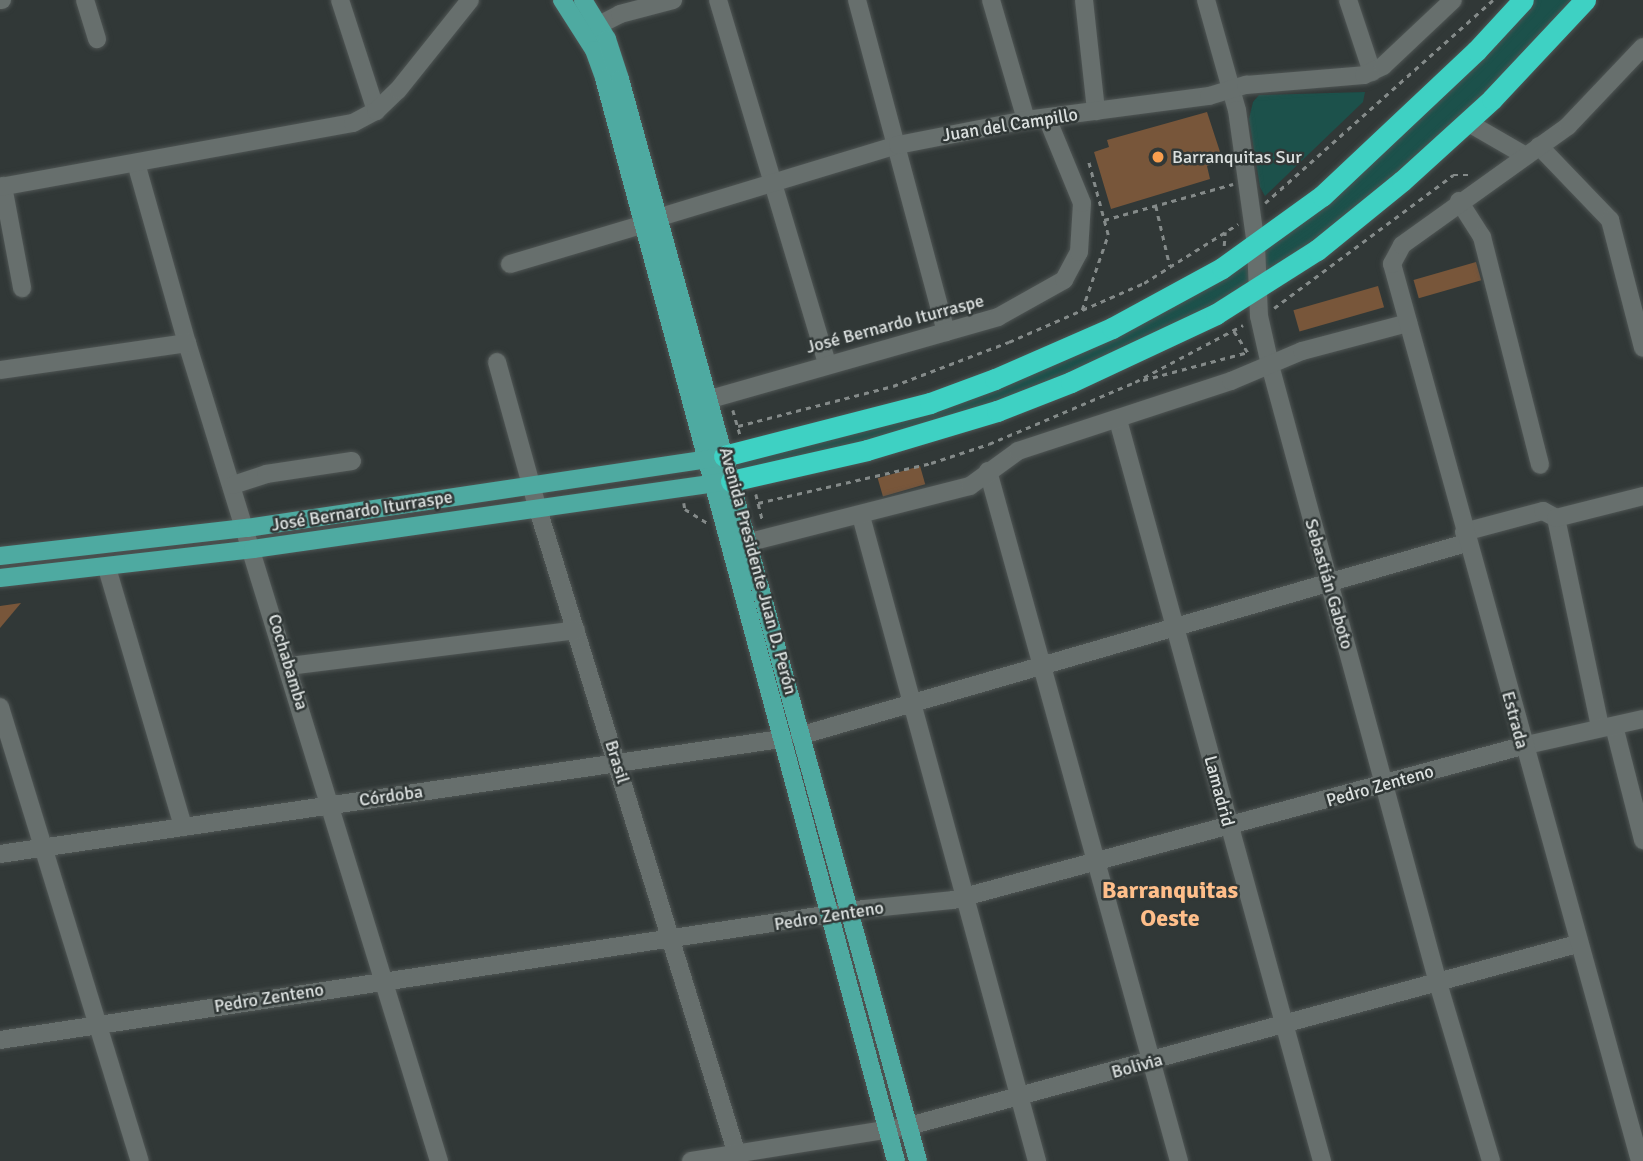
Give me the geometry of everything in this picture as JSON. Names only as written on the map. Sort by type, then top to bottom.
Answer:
[{"type":"highway","points":[[732,481],[867,450],[998,411],[1139,351],[1257,290],[1358,218],[1467,122],[1585,0]]},
{"type":"highway","points":[[725,456],[930,403],[995,379],[1112,328],[1256,246],[1381,143],[1516,2]]},
{"type":"main road","name":"Avenida Presidente Juan D. Perón","points":[[562,0],[592,28]]},
{"type":"main road","name":"Avenida Presidente Juan D. Perón","points":[[583,0],[592,28],[617,68],[649,221],[725,456]]},
{"type":"main road","name":"Avenida Presidente Juan D. Perón","points":[[649,221],[732,481],[830,915],[896,1161]]},
{"type":"main road","name":"José Bernardo Iturraspe","points":[[0,578],[107,568],[253,549],[535,498],[725,456]]},
{"type":"main road","name":"Avenida Presidente Juan D. Perón","points":[[732,481],[724,521],[790,737],[849,911],[918,1161]]},
{"type":"main road","name":"José Bernardo Iturraspe","points":[[0,556],[535,498],[680,489],[732,481]]},
{"type":"street","points":[[85,0],[97,39]]},
{"type":"street","points":[[340,0],[376,111]]},
{"type":"street","points":[[22,288],[1,187],[353,123],[376,111],[470,0]]},
{"type":"street","points":[[592,28],[673,0]]},
{"type":"street","points":[[718,0],[827,364]]},
{"type":"street","points":[[858,0],[946,332]]},
{"type":"street","points":[[991,0],[1026,120]]},
{"type":"street","points":[[1084,0],[1096,111]]},
{"type":"street","name":"Sebastián Gaboto","points":[[1206,0],[1231,88],[1252,215],[1262,368],[1328,582],[1386,785],[1438,983],[1491,1161]]},
{"type":"street","points":[[1348,0],[1372,72],[1453,0]]},
{"type":"street","points":[[1540,465],[1482,237],[1459,201],[1533,151],[1597,99],[1643,47]]},
{"type":"street","name":"Juan del Campillo","points":[[510,264],[771,181],[898,145],[1026,120],[1209,96],[1231,88],[1372,72]]},
{"type":"street","name":"José Bernardo Iturraspe","points":[[707,400],[998,317],[1050,291],[1073,270],[1083,216],[1079,190],[1047,118]]},
{"type":"street","points":[[1467,122],[1533,151],[1610,220],[1643,348]]},
{"type":"street","name":"Cochabamba","points":[[136,163],[187,343],[247,528],[439,1161]]},
{"type":"street","name":"Estrada","points":[[1459,201],[1402,245],[1394,256],[1394,277],[1577,944],[1640,1161]]},
{"type":"street","points":[[746,543],[861,516],[970,486],[1018,451],[1118,420],[1302,351],[1408,323]]},
{"type":"street","points":[[0,370],[187,343]]},
{"type":"street","name":"Brasil","points":[[497,362],[535,498],[738,1157]]},
{"type":"street","name":"Lamadrid","points":[[1118,420],[1322,1161]]},
{"type":"street","points":[[233,485],[266,474],[352,461]]},
{"type":"street","points":[[988,471],[1179,1161]]},
{"type":"street","name":"Córdoba","points":[[0,854],[790,737],[1328,582],[1543,511],[1556,518],[1643,496]]},
{"type":"street","points":[[861,516],[1037,1161]]},
{"type":"street","points":[[1556,518],[1607,726],[1643,840]]},
{"type":"street","points":[[107,568],[183,827]]},
{"type":"street","points":[[289,666],[576,630]]},
{"type":"street","points":[[0,707],[100,1024],[140,1161]]},
{"type":"street","name":"Pedro Zenteno","points":[[0,1040],[384,980],[671,941],[849,911],[966,897],[1522,746],[1643,719]]},
{"type":"street","name":"Bolivia","points":[[691,1161],[738,1157],[909,1126],[1151,1063],[1577,944]]},
{"type":"path","points":[[738,426],[893,386],[1009,342],[1144,283],[1252,215],[1493,0]]},
{"type":"path","points":[[1104,220],[1236,183]]},
{"type":"path","points":[[1156,206],[1170,266]]},
{"type":"path","points":[[1234,331],[1262,368]]},
{"type":"path","points":[[1135,382],[1248,352]]},
{"type":"path","points":[[725,456],[738,426],[728,394]]},
{"type":"path","points":[[732,481],[767,537]]},
{"type":"path","points":[[680,489],[685,509],[707,524],[724,521]]},
{"type":"green space","points":[[1523,0],[1585,0],[1317,250],[1071,382],[731,481],[724,456],[995,379],[1256,245]]},
{"type":"green space","points":[[1365,92],[1363,102],[1265,196],[1260,187],[1249,119],[1253,102],[1259,95]]},
{"type":"building","name":"Barranquitas Sur","points":[[1207,112],[1223,161],[1207,166],[1210,179],[1111,209],[1094,152],[1109,147],[1107,140]]},
{"type":"building","points":[[1476,262],[1481,280],[1419,298],[1414,280]]},
{"type":"building","points":[[1378,286],[1384,307],[1299,331],[1293,310]]},
{"type":"building","points":[[920,466],[925,484],[883,496],[878,478]]},
{"type":"building","points":[[21,603],[0,628],[0,606]]},
{"type":"place","name":"Barranquitas Sur","points":[[1158,157]]},
{"type":"district","name":"Barranquitas Oeste","points":[[1170,905]]}]
